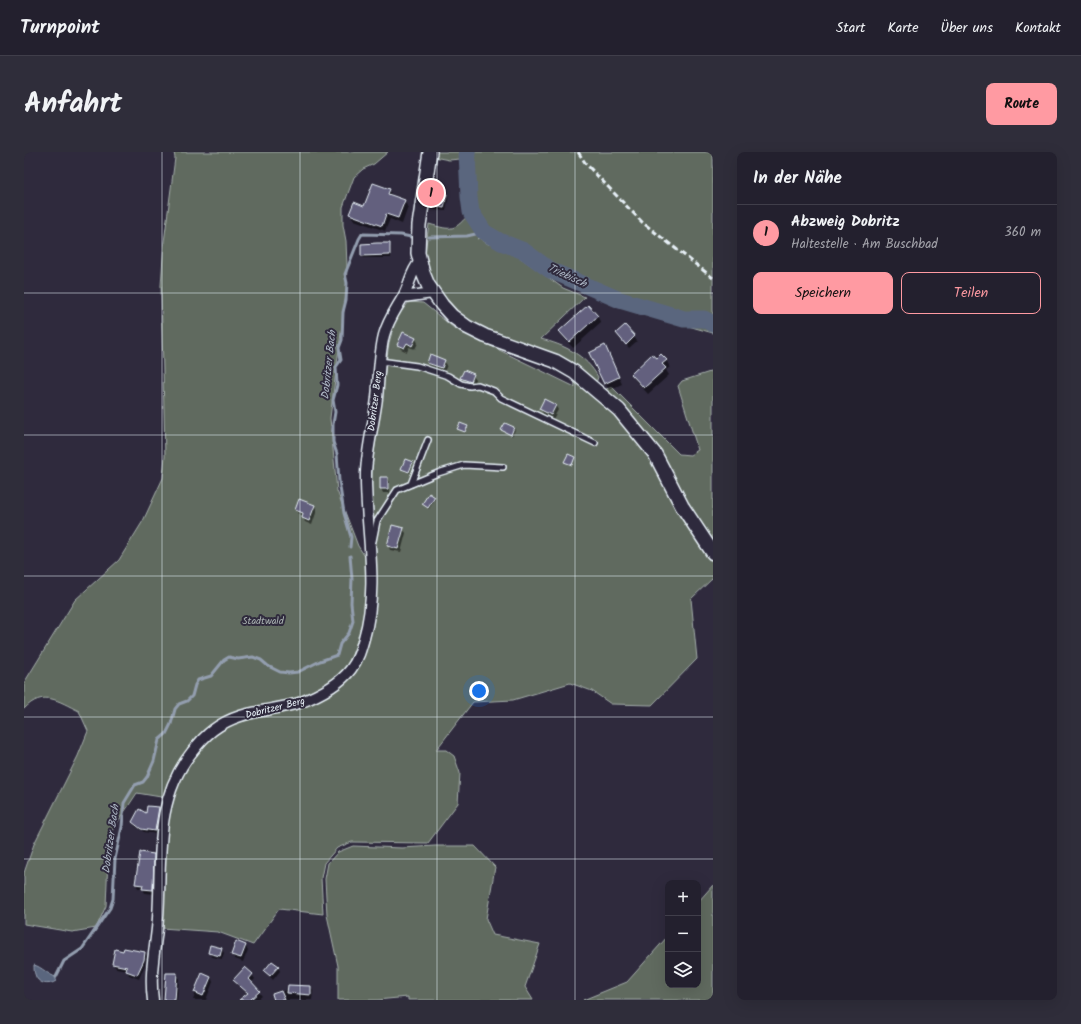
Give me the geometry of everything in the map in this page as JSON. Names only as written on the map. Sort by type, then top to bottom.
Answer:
[{"type":"main road","points":[[430,152],[418,225],[418,253],[423,273],[433,293],[442,306],[452,316],[467,327],[485,336],[555,361],[574,372],[619,410],[655,454],[682,506],[713,553]]},
{"type":"street","name":"Dobritzer Berg","points":[[153,1000],[150,983],[158,923],[164,816],[174,780],[181,766],[211,731],[221,724],[231,719],[288,706],[309,699],[328,688],[346,675],[356,662],[361,649],[369,615],[371,598],[371,551],[366,495],[366,471],[377,398],[382,346],[388,323],[409,286],[414,268],[420,262]]},
{"type":"street","points":[[403,297],[433,293]]},
{"type":"lane","name":"Dobritzer Berg","points":[[380,361],[417,366],[448,376],[461,384],[470,386],[478,385],[484,387],[494,391],[501,398],[595,443]]},
{"type":"lane","points":[[411,484],[428,440]]},
{"type":"lane","points":[[371,551],[377,521],[397,490],[464,465],[504,466]]},
{"type":"green space","name":"Stadtwald","points":[[174,152],[388,152],[374,164],[363,169],[354,177],[343,207],[343,225],[346,241],[347,266],[346,294],[330,418],[337,491],[358,546],[374,570],[371,496],[372,466],[389,343],[396,318],[409,302],[423,303],[454,328],[575,387],[574,372],[598,392],[612,387],[679,454],[690,455],[698,450],[678,386],[682,381],[713,371],[713,578],[691,599],[697,659],[652,705],[611,704],[592,691],[570,683],[513,700],[473,702],[436,750],[446,750],[454,756],[460,773],[458,803],[428,843],[352,842],[337,848],[324,863],[321,878],[323,914],[279,909],[253,945],[218,932],[161,928],[167,798],[137,793],[109,835],[106,906],[96,928],[72,932],[24,924],[24,873],[34,844],[78,756],[88,731],[79,711],[57,701],[44,698],[38,699],[24,709],[24,683],[75,600],[119,560],[143,521],[163,478],[165,456],[161,286],[164,242],[175,158]]},
{"type":"green space","points":[[435,152],[459,152],[460,159],[449,160],[434,157]]},
{"type":"green space","points":[[467,152],[713,152],[713,333],[688,326],[683,319],[620,300],[550,270],[524,251],[501,242],[484,233],[477,239],[479,238],[488,244],[497,246],[519,257],[563,288],[585,297],[541,339],[558,344],[581,357],[593,369],[598,377],[595,386],[484,330],[456,313],[435,287],[424,260],[429,224],[443,228],[453,228],[461,223],[471,212]]},
{"type":"green space","points":[[353,846],[402,848],[475,846],[495,867],[486,919],[493,935],[540,944],[525,987],[533,1000],[408,1000],[408,997],[377,1000],[338,1000],[338,966],[327,915],[325,879],[328,863],[338,852]]},
{"type":"green space","points":[[713,885],[713,1000],[583,1000],[627,982],[665,939],[665,988],[701,988],[701,899]]},
{"type":"water","points":[[34,965],[56,977],[56,981],[47,984],[38,980],[34,972]]},
{"type":"building","points":[[373,183],[390,189],[388,194],[405,200],[398,218],[386,214],[382,226],[349,214],[354,202],[364,206]]},
{"type":"building","points":[[433,192],[447,194],[444,208],[431,206]]},
{"type":"building","points":[[390,243],[390,255],[361,256],[361,244]]},
{"type":"building","points":[[588,305],[598,316],[569,342],[559,331]]},
{"type":"building","points":[[625,325],[635,336],[626,345],[616,333]]},
{"type":"building","points":[[403,332],[416,338],[412,346],[407,343],[404,348],[397,345]]},
{"type":"building","points":[[605,345],[619,377],[604,384],[589,353]]},
{"type":"building","points":[[430,354],[445,360],[442,368],[427,363]]},
{"type":"building","points":[[652,354],[657,358],[661,354],[667,360],[662,364],[666,368],[644,388],[631,374]]},
{"type":"building","points":[[464,370],[474,374],[471,382],[460,378]]},
{"type":"building","points":[[544,399],[556,405],[551,415],[539,409]]},
{"type":"building","points":[[460,423],[468,426],[465,432],[457,429]]},
{"type":"building","points":[[505,423],[514,427],[511,435],[501,430]]},
{"type":"building","points":[[568,454],[575,457],[572,465],[564,462]]},
{"type":"building","points":[[405,459],[413,462],[409,472],[401,469]]},
{"type":"building","points":[[380,477],[388,477],[388,489],[380,489]]},
{"type":"building","points":[[429,493],[435,497],[428,508],[422,504]]},
{"type":"building","points":[[299,499],[315,505],[309,521],[302,518],[303,513],[295,510]]},
{"type":"building","points":[[392,525],[404,528],[398,549],[387,546]]},
{"type":"building","points":[[147,806],[159,807],[155,831],[141,829],[132,822],[139,809],[146,813]]},
{"type":"building","points":[[140,852],[154,854],[153,890],[142,889],[143,885],[135,884]]},
{"type":"building","points":[[236,941],[246,945],[241,958],[231,955]]},
{"type":"building","points":[[210,945],[222,948],[220,956],[208,953]]},
{"type":"building","points":[[124,948],[145,952],[144,960],[137,975],[126,971],[127,967],[112,964],[115,949],[123,951]]},
{"type":"building","points":[[272,961],[279,966],[270,976],[264,971]]},
{"type":"building","points":[[245,967],[253,974],[249,979],[260,991],[250,1000],[239,1000],[248,993],[233,980]]},
{"type":"building","points":[[166,973],[177,973],[175,1000],[164,1000]]},
{"type":"building","points":[[202,973],[211,977],[203,996],[194,992]]},
{"type":"building","points":[[288,985],[311,986],[311,995],[287,993]]},
{"type":"building","points":[[281,991],[285,1000],[274,1000],[272,994]]},
{"type":"waterway","name":"Triebisch","points":[[467,152],[471,212],[484,232],[501,242],[524,251],[550,270],[620,300],[684,319],[704,319],[713,324]]},
{"type":"waterway","name":"Dobritzer Bach","points":[[429,237],[467,236],[484,232]]},
{"type":"waterway","name":"Dobritzer Bach","points":[[350,547],[351,537],[344,513],[337,454],[333,442],[335,412],[333,400],[337,385],[336,367],[341,360],[339,348],[342,340],[343,312],[346,300],[347,283],[345,274],[362,234],[401,235],[411,237]]},
{"type":"waterway","name":"Dobritzer Bach","points":[[56,977],[64,961],[82,949],[110,908],[113,899],[115,859],[122,827],[124,803],[135,785],[143,782],[147,777],[154,761],[159,740],[166,734],[171,724],[175,709],[179,704],[187,701],[192,696],[198,680],[211,676],[224,660],[229,657],[238,659],[253,657],[261,660],[268,666],[280,672],[289,673],[298,672],[320,661],[337,655],[340,644],[349,633],[353,621],[350,556]]},
{"type":"railway","points":[[578,152],[586,164],[642,222],[713,278]]},
{"type":"place","name":"Abzweig Dobritz","points":[[431,193]]}]
